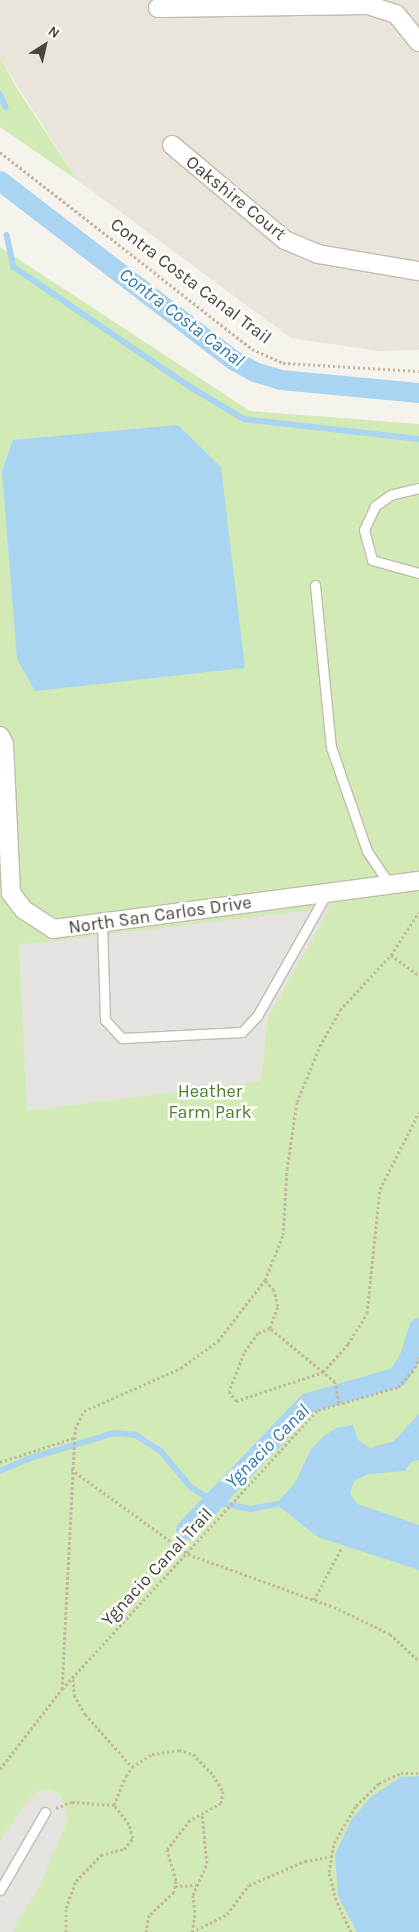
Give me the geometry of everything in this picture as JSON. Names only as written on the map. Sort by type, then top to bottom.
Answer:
[{"type":"street","points":[[158,8],[368,5],[396,14],[419,42]]},
{"type":"street","name":"Oakshire Court","points":[[172,145],[285,240],[318,254],[419,271]]},
{"type":"street","name":"North San Carlos Drive","points":[[0,736],[4,744],[11,893],[24,910],[53,928],[102,924],[389,884],[419,882]]},
{"type":"lane","points":[[419,488],[392,494],[375,506],[364,530],[372,560],[419,573]]},
{"type":"lane","points":[[315,585],[331,747],[368,851],[389,884]]},
{"type":"lane","points":[[102,924],[106,1020],[122,1038],[242,1032],[257,1016],[327,893]]},
{"type":"lane","points":[[0,1890],[45,1812]]},
{"type":"path","name":"Contra Costa Canal Trail","points":[[0,152],[252,349],[283,363],[419,371]]},
{"type":"path","points":[[62,1689],[71,1469],[74,1438],[84,1411],[181,1368],[218,1341],[265,1280],[283,1235],[287,1168],[297,1102],[320,1046],[340,1010],[391,955],[419,912]]},
{"type":"path","points":[[391,955],[419,976]]},
{"type":"path","points":[[265,1280],[274,1290],[278,1306],[270,1328],[258,1333],[244,1353],[229,1391],[236,1401],[323,1372],[348,1344],[367,1313],[380,1189],[419,1112]]},
{"type":"path","points":[[270,1328],[334,1382],[340,1403]]},
{"type":"path","name":"Ygnacio Canal Trail","points":[[0,1769],[62,1689],[213,1527],[318,1410],[398,1387],[415,1368],[419,1358]]},
{"type":"path","points":[[0,1462],[74,1438]]},
{"type":"path","points":[[71,1469],[188,1554],[314,1600],[390,1634],[419,1660]]},
{"type":"path","points":[[314,1600],[342,1547]]},
{"type":"path","points":[[72,1678],[74,1695],[85,1714],[132,1767]]},
{"type":"path","points":[[114,1805],[132,1767],[163,1750],[193,1754],[214,1775],[223,1791],[221,1804],[190,1820],[167,1849],[175,1886],[174,1892],[150,1915],[146,1932]]},
{"type":"path","points":[[351,1932],[336,1900],[329,1872],[334,1843],[356,1806],[379,1783],[401,1773],[419,1773]]},
{"type":"path","points":[[45,1812],[72,1802],[114,1805],[128,1824],[133,1838],[124,1849],[101,1855],[76,1881],[66,1908],[66,1932]]},
{"type":"path","points":[[192,1932],[196,1885],[206,1863],[202,1814]]},
{"type":"path","points":[[192,1932],[227,1914],[249,1885],[305,1861],[332,1856]]},
{"type":"path","points":[[175,1886],[196,1885]]},
{"type":"shaded area","points":[[0,0],[419,0],[419,350],[379,351],[291,338],[77,180],[0,58]]},
{"type":"shaded area","points":[[330,908],[268,1017],[261,1081],[27,1111],[19,945]]},
{"type":"shaded area","points":[[49,1789],[61,1795],[68,1819],[40,1885],[12,1932],[0,1932],[0,1840],[29,1799],[40,1790]]},
{"type":"green space","points":[[0,58],[18,90],[77,180],[0,127]]},
{"type":"green space","name":"Heather Farm Park","points":[[0,247],[250,411],[419,424],[419,1932],[0,1932]]},
{"type":"water","points":[[178,425],[221,467],[245,668],[35,691],[17,659],[2,471],[13,440]]},
{"type":"water","points":[[419,1414],[419,1460],[411,1462],[405,1471],[368,1474],[354,1481],[350,1494],[357,1504],[419,1525],[419,1570],[318,1537],[276,1504],[295,1483],[310,1451],[324,1436],[337,1428],[353,1425],[358,1440],[370,1448],[394,1441]]},
{"type":"water","points":[[419,1776],[419,1932],[357,1932],[338,1896],[335,1855],[351,1820],[371,1797],[401,1777]]},
{"type":"waterway","points":[[0,94],[6,107]]},
{"type":"waterway","name":"Contra Costa Canal","points":[[0,181],[235,361],[255,372],[281,380],[419,393]]},
{"type":"waterway","points":[[7,235],[14,267],[189,386],[244,419],[419,439]]},
{"type":"waterway","name":"Ygnacio Canal","points":[[186,1530],[308,1403],[398,1377],[410,1357],[419,1328]]},
{"type":"waterway","points":[[0,1471],[28,1459],[114,1433],[136,1435],[161,1451],[191,1487],[213,1501],[251,1509],[276,1504]]}]
